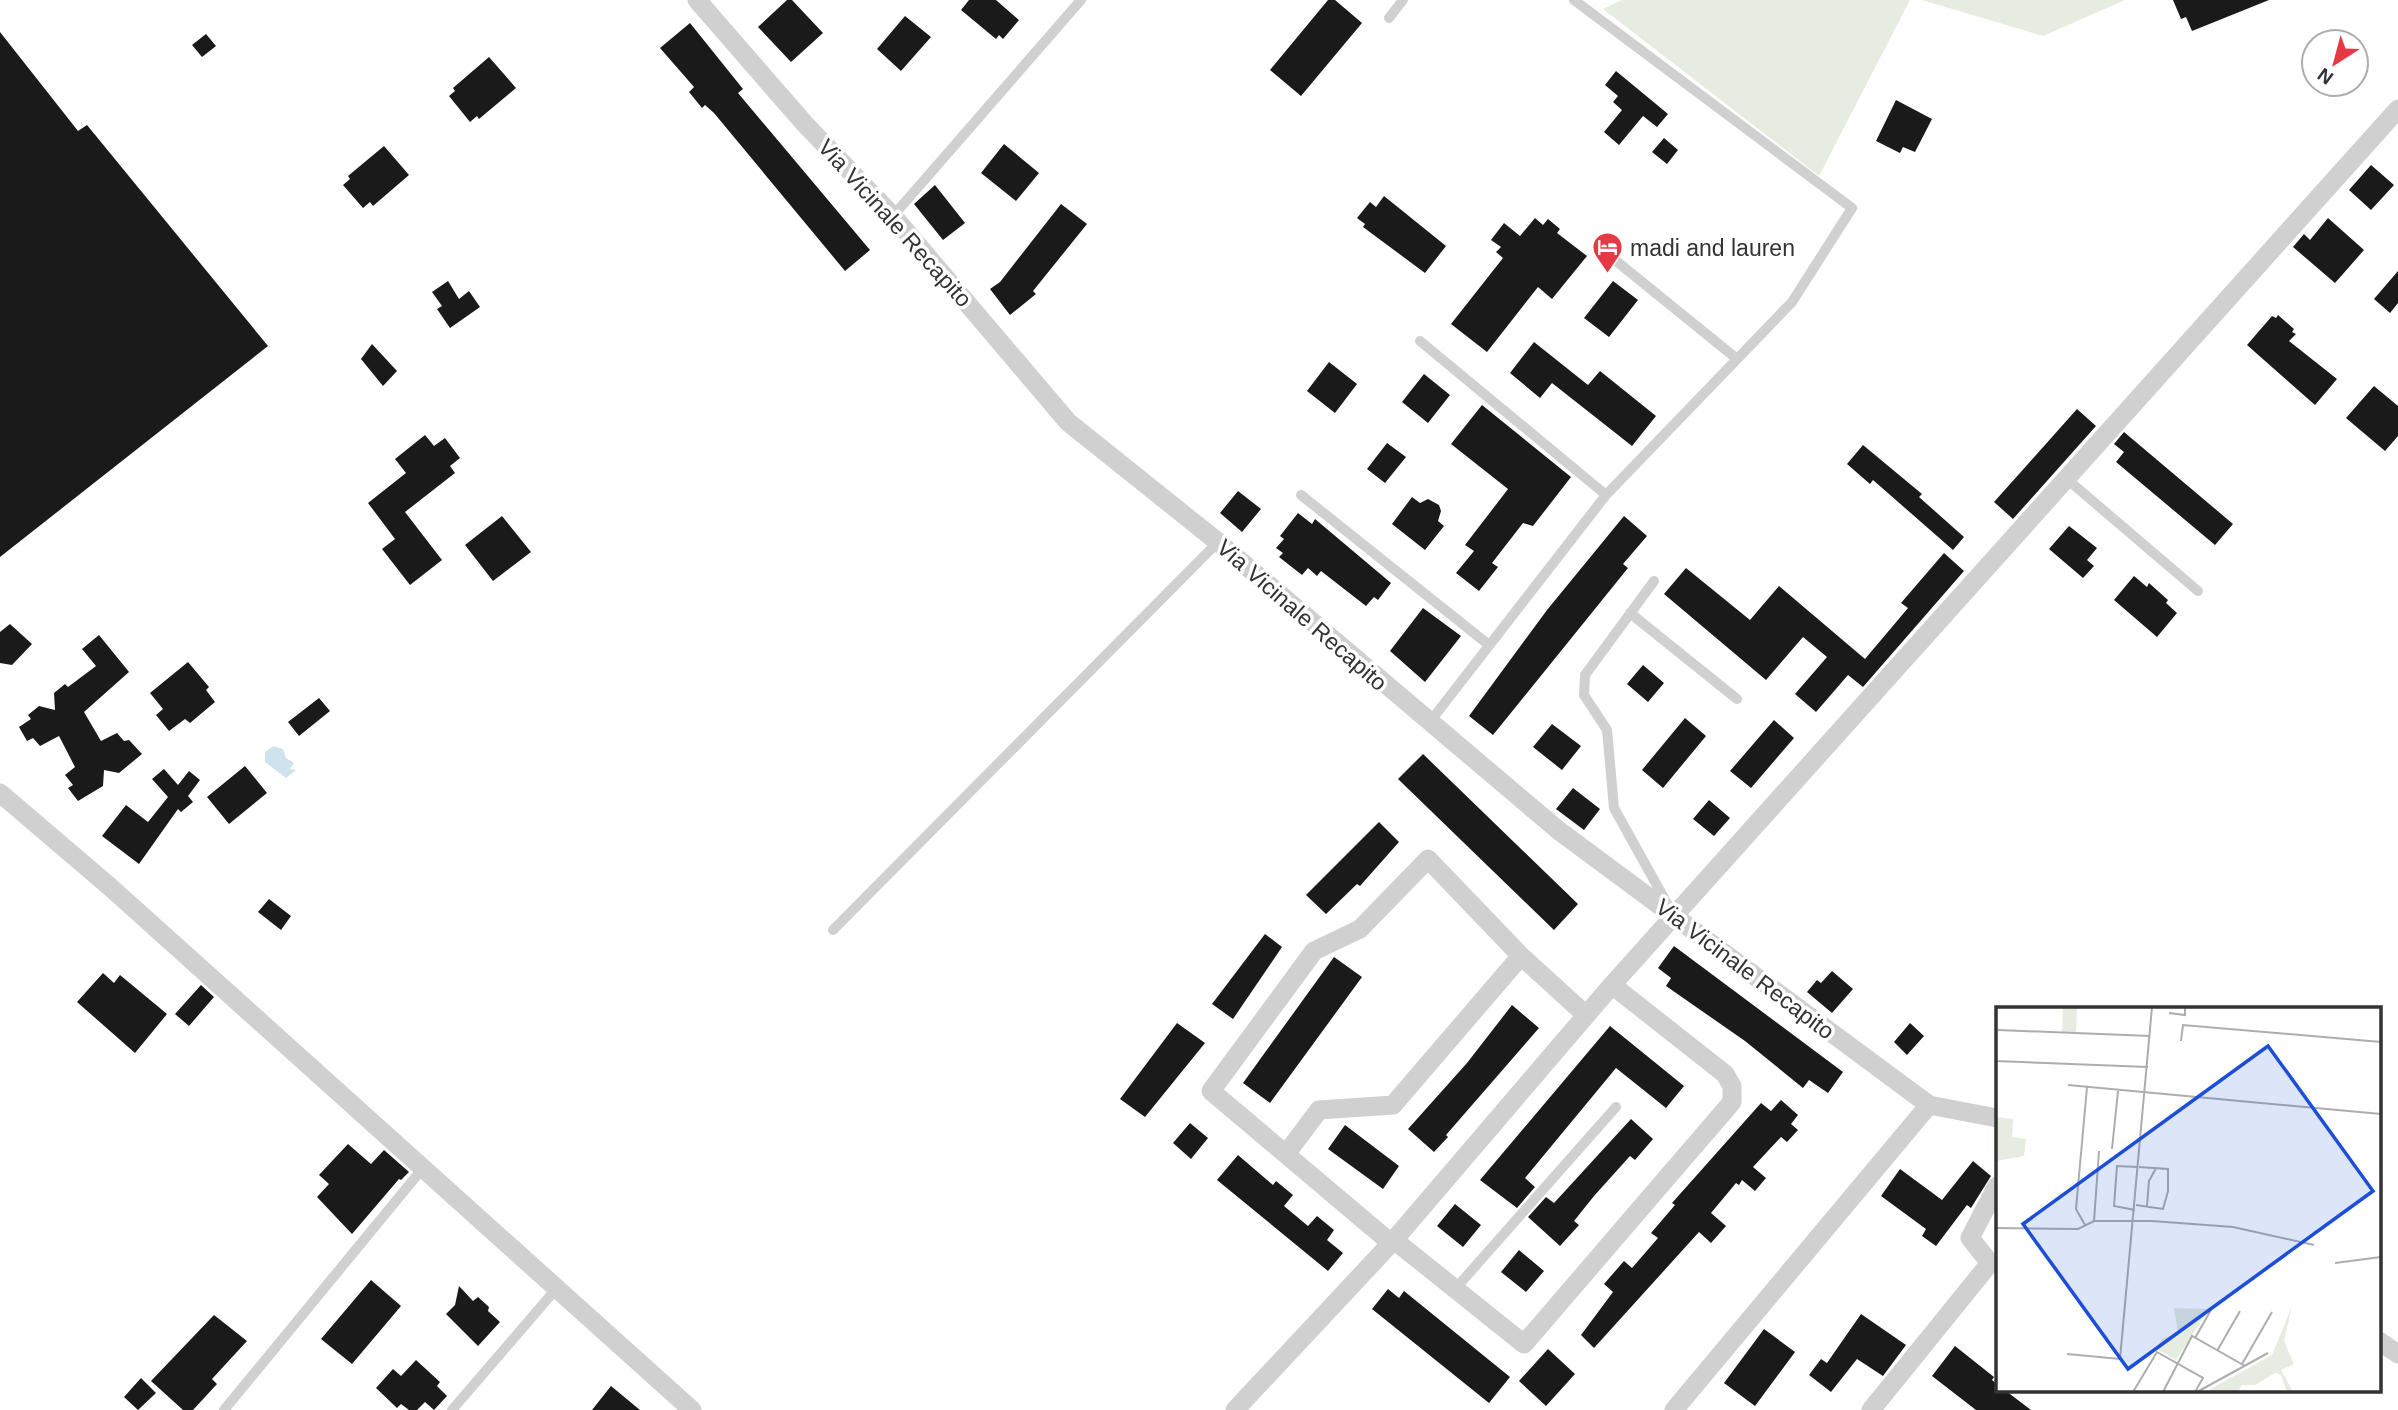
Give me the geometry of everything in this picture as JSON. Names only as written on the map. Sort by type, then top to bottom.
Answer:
[{"type":"street","name":"Via Vicinale Recapito","points":[[697,0],[804,123],[893,216],[1068,422],[1217,542],[1558,830],[1929,1105],[1996,1118]]},
{"type":"street","points":[[1235,1410],[1393,1242],[1612,985],[1890,672],[2068,480],[2398,109]]},
{"type":"street","points":[[0,793],[110,886],[689,1409]]},
{"type":"street","points":[[1586,1016],[1521,956],[1427,859],[1360,929],[1314,951],[1211,1091],[1393,1242],[1456,1288],[1524,1344],[1732,1102],[1732,1086],[1726,1074],[1612,985]]},
{"type":"street","points":[[1286,1154],[1319,1110],[1393,1105],[1521,956]]},
{"type":"street","points":[[1674,1410],[1929,1105]]},
{"type":"street","points":[[1871,1410],[1990,1263],[1970,1238],[1996,1188]]},
{"type":"street","points":[[2380,1342],[2398,1354]]},
{"type":"lane","points":[[893,216],[1081,0]]},
{"type":"lane","points":[[1389,18],[1404,0]]},
{"type":"lane","points":[[1429,723],[1606,495],[1792,302],[1852,208],[1574,0]]},
{"type":"lane","points":[[1615,260],[1737,359]]},
{"type":"lane","points":[[1420,341],[1606,495]]},
{"type":"lane","points":[[2068,480],[2198,591]]},
{"type":"lane","points":[[1301,495],[1489,645]]},
{"type":"lane","points":[[833,930],[1217,542]]},
{"type":"lane","points":[[1654,581],[1585,674],[1584,695],[1607,730],[1614,808],[1674,916]]},
{"type":"lane","points":[[1630,612],[1737,699]]},
{"type":"lane","points":[[1456,1288],[1616,1107]]},
{"type":"lane","points":[[224,1410],[423,1168]]},
{"type":"lane","points":[[452,1410],[557,1288]]},
{"type":"shaded area","points":[[1622,0],[1910,0],[1819,176],[1603,9]]},
{"type":"shaded area","points":[[1922,0],[2125,0],[2043,36]]},
{"type":"water","points":[[273,746],[283,749],[286,758],[294,763],[290,769],[296,770],[286,778],[265,762],[265,752]]},
{"type":"building","points":[[787,0],[792,0],[823,33],[791,62],[758,27]]},
{"type":"building","points":[[969,0],[996,0],[1019,20],[1003,39],[999,35],[996,39],[961,10]]},
{"type":"building","points":[[1328,0],[1335,0],[1362,23],[1301,96],[1270,70]]},
{"type":"building","points":[[2173,0],[2269,0],[2192,31],[2186,17],[2181,19]]},
{"type":"building","points":[[905,16],[931,37],[901,71],[877,49]]},
{"type":"building","points":[[690,23],[743,89],[738,93],[870,250],[845,271],[714,113],[705,105],[702,108],[689,92],[694,87],[660,48]]},
{"type":"building","points":[[0,32],[78,131],[87,125],[268,346],[0,557]]},
{"type":"building","points":[[206,34],[216,46],[202,57],[192,45]]},
{"type":"building","points":[[489,57],[516,88],[479,119],[477,116],[470,122],[449,96],[455,91],[453,88]]},
{"type":"building","points":[[1616,71],[1668,114],[1657,127],[1643,116],[1619,145],[1604,132],[1622,110],[1613,102],[1618,96],[1605,85]]},
{"type":"building","points":[[1896,100],[1932,119],[1915,152],[1903,147],[1900,153],[1876,141]]},
{"type":"building","points":[[1664,138],[1678,150],[1667,164],[1652,152]]},
{"type":"building","points":[[1004,144],[1039,173],[1016,201],[981,173]]},
{"type":"building","points":[[384,146],[409,175],[373,206],[370,202],[363,208],[343,185],[350,179],[348,176]]},
{"type":"building","points":[[2371,165],[2394,185],[2371,210],[2349,190]]},
{"type":"building","points":[[935,185],[965,223],[943,240],[914,204]]},
{"type":"building","points":[[1384,196],[1446,246],[1425,273],[1363,227],[1365,224],[1357,218],[1370,202],[1376,207]]},
{"type":"building","points":[[1061,204],[1087,224],[1033,291],[1036,294],[1010,315],[990,289],[1000,282]]},
{"type":"building","points":[[1535,218],[1543,225],[1548,219],[1560,229],[1557,233],[1587,256],[1552,299],[1538,287],[1487,352],[1451,324],[1503,258],[1496,252],[1501,247],[1491,240],[1504,223],[1520,236]]},
{"type":"building","points":[[2328,218],[2364,250],[2335,283],[2293,247],[2304,234],[2310,240]]},
{"type":"building","points":[[2398,271],[2398,303],[2390,313],[2374,299]]},
{"type":"building","points":[[448,281],[459,299],[469,291],[480,307],[450,328],[437,309],[442,306],[432,292]]},
{"type":"building","points":[[1613,281],[1638,300],[1609,337],[1584,318]]},
{"type":"building","points":[[2278,315],[2294,329],[2292,332],[2296,334],[2289,341],[2337,379],[2315,405],[2247,345],[2272,316],[2276,318]]},
{"type":"building","points":[[1534,342],[1588,385],[1600,371],[1656,416],[1632,446],[1552,383],[1540,398],[1510,373]]},
{"type":"building","points":[[372,344],[397,371],[383,386],[361,359]]},
{"type":"building","points":[[1329,362],[1357,384],[1335,413],[1307,391]]},
{"type":"building","points":[[1424,374],[1450,395],[1428,423],[1402,402]]},
{"type":"building","points":[[2374,386],[2398,406],[2398,436],[2385,451],[2346,418]]},
{"type":"building","points":[[1482,405],[1571,477],[1533,526],[1523,523],[1492,563],[1498,567],[1479,591],[1456,573],[1474,551],[1465,545],[1508,489],[1451,444]]},
{"type":"building","points":[[2077,409],[2096,426],[2013,519],[1994,502]]},
{"type":"building","points":[[2124,432],[2233,524],[2215,545],[2116,462],[2124,452],[2114,444]]},
{"type":"building","points":[[425,435],[434,446],[445,438],[460,458],[450,466],[455,473],[405,512],[442,560],[410,585],[382,549],[395,539],[368,503],[406,473],[395,459]]},
{"type":"building","points":[[1387,443],[1406,457],[1385,483],[1367,469]]},
{"type":"building","points":[[1863,445],[1922,494],[1919,497],[1964,537],[1953,550],[1873,480],[1870,484],[1847,464]]},
{"type":"building","points":[[1238,491],[1261,509],[1242,532],[1220,513]]},
{"type":"building","points":[[1412,497],[1420,503],[1428,499],[1439,505],[1441,511],[1438,521],[1444,526],[1425,550],[1392,524]]},
{"type":"building","points":[[1298,513],[1312,524],[1315,519],[1391,583],[1378,600],[1374,597],[1366,606],[1321,571],[1317,576],[1308,568],[1302,575],[1279,557],[1283,553],[1276,548],[1284,539],[1280,536]]},
{"type":"building","points":[[502,516],[531,552],[493,581],[465,545]]},
{"type":"building","points":[[1624,516],[1647,536],[1623,564],[1628,568],[1493,735],[1469,716],[1547,610]]},
{"type":"building","points":[[2069,526],[2097,548],[2087,560],[2094,566],[2083,578],[2049,549]]},
{"type":"building","points":[[1944,553],[1964,571],[1863,687],[1848,675],[1816,712],[1795,694],[1827,657],[1803,637],[1766,680],[1664,594],[1686,568],[1750,620],[1779,586],[1865,659],[1908,608],[1901,603]]},
{"type":"building","points":[[2134,576],[2147,587],[2149,583],[2168,600],[2166,603],[2177,613],[2157,637],[2114,600]]},
{"type":"building","points":[[1423,608],[1461,636],[1425,682],[1390,651]]},
{"type":"building","points":[[10,624],[32,644],[12,665],[0,663],[0,632]]},
{"type":"building","points":[[99,635],[129,672],[84,712],[101,741],[117,733],[124,741],[129,740],[142,754],[119,773],[104,770],[103,786],[78,801],[68,788],[73,785],[65,775],[75,767],[59,736],[40,746],[33,738],[27,741],[19,727],[31,719],[28,715],[39,706],[55,710],[54,693],[65,684],[68,687],[96,666],[82,649]]},
{"type":"building","points":[[188,662],[209,687],[206,690],[215,702],[190,723],[185,719],[169,731],[156,715],[163,709],[150,693]]},
{"type":"building","points":[[1643,665],[1664,683],[1648,702],[1627,684]]},
{"type":"building","points":[[319,698],[330,711],[299,736],[288,722]]},
{"type":"building","points":[[1685,718],[1706,736],[1663,788],[1642,770]]},
{"type":"building","points":[[1774,720],[1794,738],[1751,788],[1730,771]]},
{"type":"building","points":[[1552,724],[1581,746],[1562,770],[1533,747]]},
{"type":"building","points":[[1423,754],[1578,904],[1554,930],[1398,779]]},
{"type":"building","points":[[245,766],[267,793],[229,824],[207,797]]},
{"type":"building","points":[[164,769],[178,785],[189,771],[200,780],[188,796],[193,802],[181,812],[178,809],[139,864],[102,836],[126,805],[148,822],[168,797],[152,779]]},
{"type":"building","points":[[1573,788],[1600,809],[1584,830],[1556,809]]},
{"type":"building","points":[[1709,800],[1730,818],[1714,836],[1693,819]]},
{"type":"building","points":[[1379,822],[1399,842],[1360,886],[1357,884],[1326,914],[1306,895]]},
{"type":"building","points":[[269,899],[291,916],[281,930],[258,912]]},
{"type":"building","points":[[1265,934],[1282,947],[1233,1019],[1212,1004]]},
{"type":"building","points":[[1674,946],[1843,1072],[1828,1093],[1809,1080],[1803,1088],[1745,1041],[1666,986],[1671,978],[1658,968]]},
{"type":"building","points":[[1334,957],[1362,977],[1270,1103],[1243,1083]]},
{"type":"building","points":[[1832,971],[1853,989],[1832,1013],[1807,992],[1817,980],[1821,983]]},
{"type":"building","points":[[103,973],[114,983],[120,975],[167,1014],[135,1053],[77,1002]]},
{"type":"building","points":[[201,985],[214,997],[189,1026],[175,1014]]},
{"type":"building","points":[[1512,1005],[1539,1028],[1434,1152],[1408,1129],[1467,1063]]},
{"type":"building","points":[[1177,1023],[1205,1043],[1145,1117],[1120,1099]]},
{"type":"building","points":[[1910,1023],[1924,1036],[1907,1055],[1894,1042]]},
{"type":"building","points":[[1610,1026],[1684,1086],[1666,1108],[1616,1068],[1525,1178],[1535,1187],[1517,1208],[1480,1180]]},
{"type":"building","points":[[1781,1100],[1798,1115],[1791,1124],[1798,1130],[1787,1142],[1781,1137],[1753,1167],[1766,1178],[1755,1191],[1742,1180],[1739,1185],[1736,1183],[1711,1213],[1726,1226],[1711,1243],[1699,1232],[1594,1348],[1581,1335],[1613,1292],[1604,1284],[1624,1261],[1632,1268],[1658,1238],[1651,1233],[1675,1205],[1672,1203],[1761,1103],[1771,1111]]},
{"type":"building","points":[[1631,1119],[1653,1139],[1635,1160],[1630,1156],[1594,1196],[1574,1221],[1579,1225],[1560,1246],[1528,1217],[1546,1197],[1554,1203]]},
{"type":"building","points":[[1190,1123],[1208,1138],[1191,1159],[1173,1143]]},
{"type":"building","points":[[1345,1125],[1399,1166],[1383,1189],[1328,1149]]},
{"type":"building","points":[[348,1144],[371,1164],[384,1150],[409,1172],[399,1179],[352,1234],[317,1197],[329,1184],[319,1175]]},
{"type":"building","points":[[1238,1155],[1273,1185],[1276,1181],[1293,1195],[1284,1206],[1308,1226],[1317,1216],[1334,1230],[1327,1240],[1343,1253],[1328,1271],[1217,1180]]},
{"type":"building","points":[[1973,1161],[1991,1176],[1971,1208],[1967,1205],[1936,1246],[1922,1236],[1926,1229],[1881,1196],[1900,1169],[1942,1200]]},
{"type":"building","points":[[1455,1204],[1481,1225],[1463,1247],[1437,1226]]},
{"type":"building","points":[[1519,1250],[1544,1271],[1526,1292],[1501,1272]]},
{"type":"building","points":[[371,1280],[401,1306],[352,1364],[321,1339]]},
{"type":"building","points":[[459,1286],[473,1301],[478,1297],[500,1322],[478,1346],[446,1314],[455,1305]]},
{"type":"building","points":[[1388,1289],[1399,1298],[1404,1291],[1510,1377],[1489,1403],[1372,1309]]},
{"type":"building","points":[[1861,1314],[1906,1345],[1883,1376],[1857,1359],[1831,1392],[1809,1375],[1821,1359],[1827,1363]]},
{"type":"building","points":[[214,1315],[247,1341],[212,1379],[217,1384],[193,1410],[183,1410],[151,1381]]},
{"type":"building","points":[[1764,1329],[1795,1352],[1755,1406],[1724,1383]]},
{"type":"building","points":[[1955,1346],[1994,1377],[1992,1380],[1996,1383],[1996,1392],[2007,1392],[2031,1410],[1976,1410],[1932,1376]]},
{"type":"building","points":[[1548,1349],[1575,1374],[1546,1406],[1519,1381]]},
{"type":"building","points":[[416,1360],[440,1382],[437,1386],[447,1396],[434,1410],[425,1402],[417,1410],[409,1410],[401,1404],[397,1408],[376,1388],[393,1369],[401,1376]]},
{"type":"building","points":[[141,1378],[156,1393],[138,1410],[124,1397]]},
{"type":"building","points":[[611,1386],[640,1410],[592,1410]]},
{"type":"place","name":"madi and lauren","points":[[1607,275]]}]
